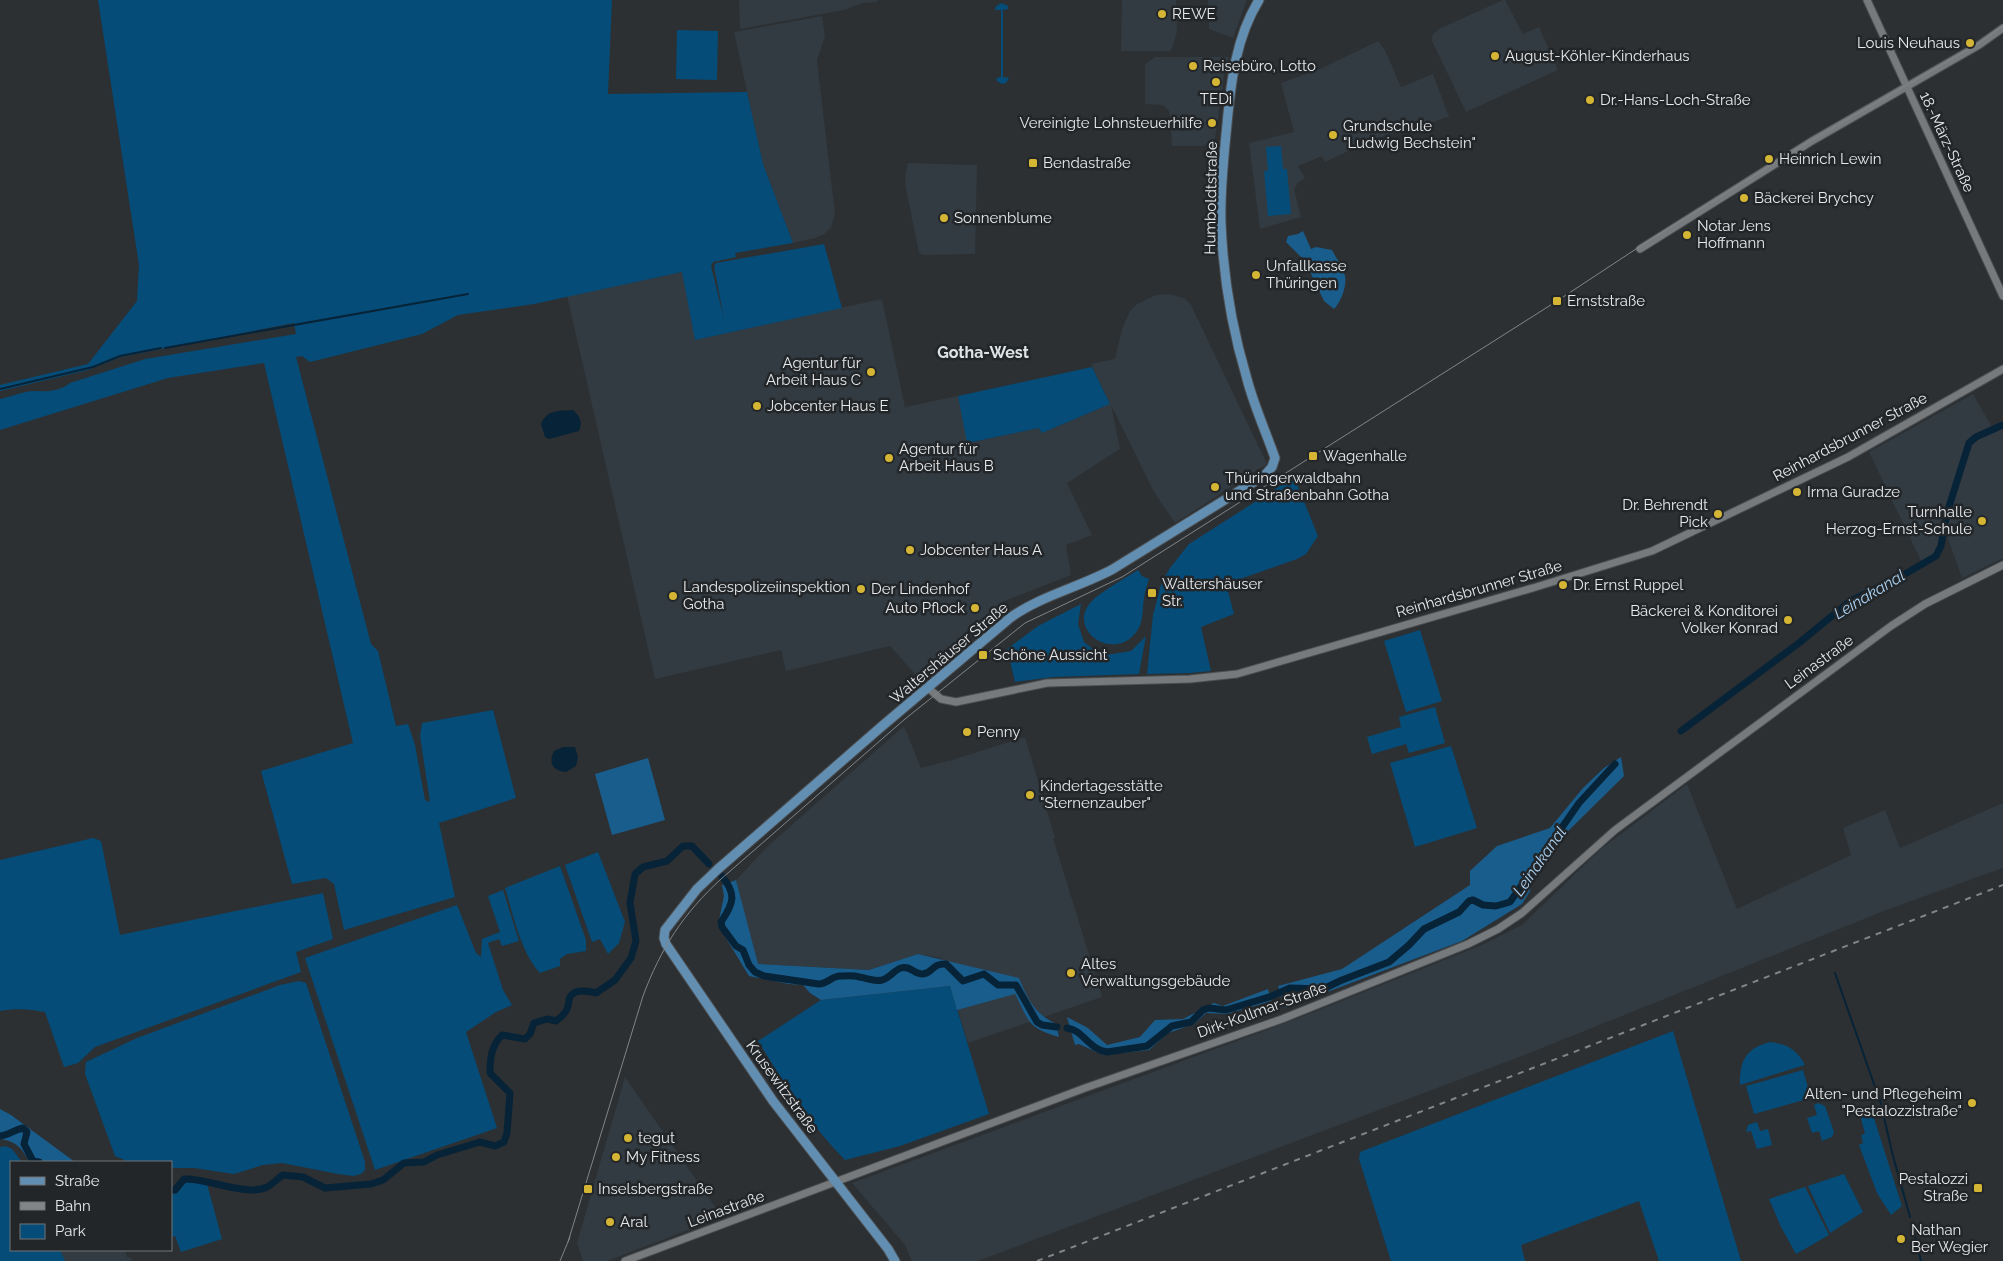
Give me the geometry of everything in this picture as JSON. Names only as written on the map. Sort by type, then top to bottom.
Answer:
[{"type":"main road","name":"Humboldtstraße","points":[[1259,0],[1242,36],[1235,66],[1224,153],[1221,222],[1225,270],[1239,348],[1247,381],[1274,454]]},
{"type":"main road","name":"Waltershäuser Straße","points":[[670,923],[697,889],[718,869],[881,727],[1017,613],[1027,607],[1095,579],[1265,475],[1275,461],[1274,454]]},
{"type":"main road","name":"Krusewitzstraße","points":[[670,923],[664,934],[666,944],[773,1101],[888,1249],[894,1261]]},
{"type":"street","name":"18.-März-Straße","points":[[1867,0],[2003,296]]},
{"type":"street","points":[[1640,249],[1812,141],[1979,45],[2003,28]]},
{"type":"street","name":"Reinhardsbrunner Straße","points":[[928,688],[940,699],[956,702],[1047,683],[1181,680],[1237,674],[1519,593],[1652,551],[1848,457],[2003,369]]},
{"type":"street","name":"Leinastraße","points":[[1660,797],[1890,626],[1925,604],[2003,566]]},
{"type":"street","name":"Dirk-Kollmar-Straße","points":[[836,1181],[1085,1088],[1282,1019],[1468,944],[1498,929],[1522,913],[1594,847],[1660,797]]},
{"type":"street","name":"Leinastraße","points":[[626,1261],[772,1207],[836,1181]]},
{"type":"shaded area","points":[[739,0],[877,0],[877,2],[863,3],[844,10],[740,29]]},
{"type":"shaded area","points":[[1122,0],[1176,0],[1177,32],[1171,51],[1121,51]]},
{"type":"shaded area","points":[[1208,0],[1247,0],[1233,38],[1209,29]]},
{"type":"shaded area","name":"August-Köhler-Kinderhaus","points":[[1505,0],[1523,34],[1539,27],[1558,70],[1466,112],[1432,41],[1432,37],[1439,29]]},
{"type":"shaded area","points":[[822,16],[825,36],[817,60],[835,214],[831,228],[824,234],[793,243],[763,164],[734,32]]},
{"type":"shaded area","name":"Grundschule \"Ludwig Bechstein\"","points":[[1378,41],[1385,50],[1401,87],[1433,74],[1449,117],[1374,139],[1325,162],[1322,156],[1298,166],[1305,178],[1294,189],[1301,217],[1260,229],[1249,143],[1294,132],[1281,83],[1320,69]]},
{"type":"shaded area","points":[[1155,57],[1229,57],[1224,74],[1215,138],[1210,144],[1202,146],[1172,146],[1169,111],[1163,105],[1145,104],[1145,64]]},
{"type":"shaded area","name":"Sonnenblume","points":[[908,163],[977,165],[975,254],[923,255],[919,253],[906,189],[905,176]]},
{"type":"shaded area","points":[[1303,231],[1311,249],[1316,247],[1332,250],[1344,273],[1343,294],[1334,309],[1324,301],[1303,257],[1286,242],[1288,236]]},
{"type":"shaded area","points":[[683,272],[695,340],[882,299],[905,407],[958,396],[968,443],[1039,428],[1042,433],[1110,404],[1091,364],[1115,359],[1122,329],[1130,311],[1137,304],[1156,295],[1169,294],[1184,298],[1191,305],[1267,464],[1175,523],[1154,492],[1111,405],[1120,449],[1067,483],[1092,535],[1066,545],[1071,575],[1002,602],[924,684],[890,646],[786,671],[781,650],[655,679],[567,296]]},
{"type":"shaded area","points":[[1973,394],[1994,431],[2003,428],[2003,558],[1962,578],[1947,536],[1944,537],[1943,544],[1935,558],[1923,565],[1869,452]]},
{"type":"shaded area","points":[[573,410],[580,420],[579,431],[549,439],[545,437],[541,424],[550,413]]},
{"type":"shaded area","points":[[904,726],[921,768],[951,760],[952,762],[952,760],[1025,737],[1055,838],[1052,839],[1102,997],[968,1043],[942,958],[918,954],[869,970],[757,964],[736,880],[769,845]]},
{"type":"shaded area","points":[[563,747],[575,747],[578,757],[576,766],[566,772],[558,770],[552,763],[554,751]]},
{"type":"shaded area","points":[[1621,757],[1624,776],[1558,841],[1535,868],[1530,891],[1522,904],[1462,941],[1285,1008],[1278,986],[1342,969],[1470,885],[1470,871],[1497,846],[1550,828],[1583,788],[1604,768]]},
{"type":"shaded area","points":[[648,758],[665,820],[612,835],[595,774]]},
{"type":"shaded area","points":[[1687,784],[1737,909],[1851,855],[1843,828],[1885,810],[1900,848],[2003,803],[2003,868],[1889,909],[1527,1054],[978,1261],[912,1261],[905,1245],[852,1183],[1291,1021],[1482,945],[1522,925],[1601,849]]},
{"type":"shaded area","points":[[736,880],[758,964],[869,970],[918,954],[1019,978],[1025,993],[1037,1010],[1048,1020],[1056,1024],[1059,1037],[1040,1030],[1030,1022],[1015,994],[957,1010],[950,986],[821,1000],[810,993],[803,985],[749,976],[718,925],[724,896],[722,885]]},
{"type":"shaded area","points":[[1268,989],[1271,1001],[1227,1014],[1206,1013],[1194,1024],[1168,1033],[1149,1050],[1103,1055],[1079,1044],[1075,1045],[1067,1017],[1088,1028],[1107,1045],[1140,1037],[1155,1020],[1183,1019],[1214,1003],[1223,1006]]},
{"type":"shaded area","points":[[625,1077],[722,1217],[607,1261],[583,1261],[577,1243]]},
{"type":"shaded area","points":[[0,1109],[74,1161],[29,1161],[18,1146],[0,1139]]},
{"type":"shaded area","points":[[60,1251],[125,1251],[127,1257],[131,1258],[132,1261],[65,1261]]},
{"type":"green space","points":[[98,0],[612,0],[608,94],[747,92],[763,164],[793,243],[735,253],[736,257],[713,262],[711,266],[724,319],[714,266],[716,263],[824,244],[842,308],[695,340],[682,272],[534,304],[458,315],[422,334],[310,362],[302,356],[296,357],[371,644],[378,651],[396,726],[408,724],[415,745],[425,800],[430,802],[420,736],[422,723],[493,710],[516,798],[439,823],[455,897],[344,930],[334,884],[326,878],[292,884],[261,771],[353,743],[264,363],[168,378],[0,430],[0,399],[33,391],[58,389],[70,383],[145,359],[296,334],[294,323],[121,357],[88,370],[0,391],[0,385],[88,364],[137,301],[139,265]]},
{"type":"green space","points":[[1002,3],[1008,6],[1008,9],[1003,10],[1003,77],[1009,78],[1006,83],[1002,84],[996,78],[1001,77],[1001,10],[995,10],[996,6]]},
{"type":"green space","points":[[677,30],[718,31],[717,80],[676,79]]},
{"type":"green space","points":[[1281,146],[1283,169],[1287,169],[1291,214],[1268,216],[1264,171],[1268,171],[1266,147]]},
{"type":"green space","points":[[1092,367],[1110,404],[1042,433],[1039,428],[967,443],[958,396]]},
{"type":"green space","points":[[1294,477],[1318,536],[1306,554],[1297,559],[1226,584],[1234,614],[1201,627],[1211,671],[1147,674],[1153,615],[1162,581],[1170,568],[1189,544]]},
{"type":"green space","points":[[1138,570],[1142,576],[1149,579],[1144,595],[1142,619],[1137,631],[1128,640],[1117,644],[1106,644],[1097,640],[1089,633],[1085,624],[1085,614],[1090,603],[1106,590]]},
{"type":"green space","points":[[1081,604],[1078,624],[1084,642],[1094,650],[1106,655],[1131,651],[1146,636],[1139,674],[1054,677],[1015,682],[1007,649],[1038,626]]},
{"type":"green space","points":[[1420,630],[1442,701],[1406,712],[1384,641]]},
{"type":"green space","points":[[1435,707],[1445,743],[1409,753],[1406,744],[1372,754],[1367,737],[1401,727],[1399,717]]},
{"type":"green space","points":[[1451,746],[1477,828],[1415,847],[1390,763]]},
{"type":"green space","points":[[93,838],[101,841],[120,935],[323,893],[333,939],[296,952],[301,972],[95,1047],[78,1063],[64,1067],[45,1012],[22,1009],[0,1011],[0,860]]},
{"type":"green space","points":[[598,852],[625,922],[619,943],[608,954],[600,939],[592,942],[565,865]]},
{"type":"green space","points":[[560,866],[586,940],[586,951],[567,954],[560,959],[560,966],[540,973],[533,965],[523,944],[505,888]]},
{"type":"green space","points":[[503,890],[519,941],[502,946],[499,939],[488,943],[503,990],[512,1005],[496,1012],[466,1032],[497,1128],[375,1170],[305,958],[457,905],[476,953],[481,957],[482,939],[500,932],[488,896]]},
{"type":"green space","points":[[299,981],[306,983],[365,1162],[365,1170],[361,1174],[353,1176],[282,1163],[263,1165],[234,1174],[194,1168],[172,1168],[172,1161],[127,1161],[115,1156],[85,1074],[86,1062],[137,1038],[280,985]]},
{"type":"green space","points":[[950,986],[989,1114],[900,1146],[845,1160],[809,1118],[758,1041],[821,1000]]},
{"type":"green space","points":[[1673,1031],[1741,1261],[1659,1261],[1639,1201],[1521,1245],[1525,1261],[1391,1261],[1359,1159],[1360,1152]]},
{"type":"green space","points":[[1770,1042],[1782,1044],[1791,1049],[1799,1055],[1805,1065],[1740,1085],[1741,1069],[1746,1056],[1755,1048]]},
{"type":"green space","points":[[1803,1070],[1811,1098],[1754,1114],[1746,1086]]},
{"type":"green space","points":[[1818,1103],[1825,1106],[1834,1132],[1832,1137],[1822,1141],[1819,1131],[1812,1133],[1807,1118],[1817,1115],[1814,1105]]},
{"type":"green space","points":[[1872,1112],[1902,1206],[1891,1215],[1877,1193],[1859,1145],[1863,1143],[1861,1135],[1865,1134],[1860,1115]]},
{"type":"green space","points":[[1757,1122],[1760,1131],[1768,1129],[1772,1145],[1757,1149],[1751,1131],[1746,1132],[1748,1125]]},
{"type":"green space","points":[[6,1146],[12,1149],[21,1161],[10,1161],[10,1251],[60,1251],[65,1261],[0,1261],[0,1147]]},
{"type":"green space","points":[[1844,1174],[1863,1212],[1830,1233],[1808,1186]]},
{"type":"green space","points":[[186,1182],[207,1184],[222,1239],[181,1252],[175,1236],[172,1237],[172,1194],[177,1193]]},
{"type":"green space","points":[[1805,1187],[1829,1235],[1796,1254],[1781,1227],[1769,1199]]},
{"type":"waterway","points":[[165,348],[468,294]]},
{"type":"waterway","points":[[0,389],[93,367],[120,356],[161,348]]},
{"type":"waterway","name":"Leinakanal","points":[[1681,731],[1799,643],[1849,602],[1936,556],[1941,546],[1947,513],[1969,443],[1976,437],[2003,425]]},
{"type":"waterway","name":"Leinakanal","points":[[1067,1028],[1073,1029],[1095,1047],[1107,1052],[1147,1046],[1172,1026],[1191,1022],[1203,1010],[1209,1008],[1226,1010],[1272,996],[1290,988],[1323,989],[1389,962],[1424,929],[1459,912],[1469,901],[1473,900],[1483,905],[1496,906],[1510,902],[1579,803],[1615,764]]},
{"type":"waterway","name":"Leinakanal","points":[[172,1190],[175,1190],[184,1179],[194,1179],[238,1189],[258,1189],[269,1186],[283,1175],[303,1177],[325,1188],[371,1184],[383,1180],[404,1163],[424,1162],[437,1155],[480,1142],[495,1146],[504,1142],[507,1133],[510,1093],[490,1073],[492,1053],[498,1039],[502,1035],[525,1039],[530,1034],[534,1023],[547,1019],[556,1021],[561,1017],[568,1008],[570,997],[575,992],[596,993],[615,980],[631,958],[636,941],[630,903],[635,874],[643,867],[667,861],[683,846],[692,846],[709,864]]},
{"type":"waterway","name":"Leinakanal","points":[[721,875],[730,888],[732,899],[729,909],[721,922],[722,927],[736,946],[743,950],[749,965],[755,972],[764,976],[819,984],[840,976],[882,980],[904,967],[923,974],[929,972],[935,966],[946,964],[963,981],[984,974],[998,985],[1016,985],[1037,1022],[1042,1025],[1057,1027]]},
{"type":"waterway","points":[[1835,973],[1881,1104]]},
{"type":"waterway","points":[[1882,1109],[1910,1217]]},
{"type":"waterway","name":"Leinakanal","points":[[0,1136],[23,1128],[27,1132],[24,1144],[33,1161]]},
{"type":"waterway","points":[[1913,1227],[1921,1261]]},
{"type":"tram line","points":[[568,1242],[643,996],[657,962],[674,933],[695,905],[721,879],[905,719],[1025,623],[1122,577],[1639,247],[1812,140],[1978,44],[2003,26]]},
{"type":"tram line","points":[[560,1261],[570,1237]]},
{"type":"railway","points":[[1037,1261],[2003,885]]},
{"type":"place","name":"REWE","points":[[1162,14]]},
{"type":"place","name":"Louis Neuhaus","points":[[1970,43]]},
{"type":"place","name":"August-Köhler-Kinderhaus","points":[[1495,56]]},
{"type":"place","name":"Reisebüro, Lotto","points":[[1193,66]]},
{"type":"place","name":"TEDi","points":[[1216,82]]},
{"type":"place","name":"Dr.-Hans-Loch-Straße","points":[[1590,100]]},
{"type":"place","name":"Vereinigte Lohnsteuerhilfe","points":[[1212,123]]},
{"type":"place","name":"Grundschule \"Ludwig Bechstein\"","points":[[1333,135]]},
{"type":"place","name":"Heinrich Lewin","points":[[1769,159]]},
{"type":"place","name":"Bendastraße","points":[[1033,163]]},
{"type":"place","name":"Bäckerei Brychcy","points":[[1744,198]]},
{"type":"place","name":"Sonnenblume","points":[[944,218]]},
{"type":"place","name":"Notar Jens Hoffmann","points":[[1687,235]]},
{"type":"place","name":"Unfallkasse Thüringen","points":[[1256,275]]},
{"type":"place","name":"Ernststraße","points":[[1557,301]]},
{"type":"place","name":"Agentur für Arbeit Haus C","points":[[871,372]]},
{"type":"place","name":"Jobcenter Haus E","points":[[757,406]]},
{"type":"place","name":"Wagenhalle","points":[[1313,456]]},
{"type":"place","name":"Agentur für Arbeit Haus B","points":[[889,458]]},
{"type":"place","name":"Thüringerwaldbahn und Straßenbahn Gotha","points":[[1215,487]]},
{"type":"place","name":"Irma Guradze","points":[[1797,492]]},
{"type":"place","name":"Dr. Behrendt Pick","points":[[1718,514]]},
{"type":"place","name":"Turnhalle Herzog-Ernst-Schule","points":[[1982,521]]},
{"type":"place","name":"Jobcenter Haus A","points":[[910,550]]},
{"type":"place","name":"Dr. Ernst Ruppel","points":[[1563,585]]},
{"type":"place","name":"Der Lindenhof","points":[[861,589]]},
{"type":"place","name":"Waltershäuser Str.","points":[[1152,593]]},
{"type":"place","name":"Landespolizeiinspektion Gotha","points":[[673,596]]},
{"type":"place","name":"Auto Pflock","points":[[975,608]]},
{"type":"place","name":"Bäckerei & Konditorei Volker Konrad","points":[[1788,620]]},
{"type":"place","name":"Schöne Aussicht","points":[[983,655]]},
{"type":"place","name":"Penny","points":[[967,732]]},
{"type":"place","name":"Kindertagesstätte \"Sternenzauber\"","points":[[1030,795]]},
{"type":"place","name":"Altes Verwaltungsgebäude","points":[[1071,973]]},
{"type":"place","name":"Alten- und Pflegeheim \"Pestalozzistraße\"","points":[[1972,1103]]},
{"type":"place","name":"tegut","points":[[628,1138]]},
{"type":"place","name":"My Fitness","points":[[616,1157]]},
{"type":"place","name":"Pestalozzi Straße","points":[[1978,1188]]},
{"type":"place","name":"Inselsbergstraße","points":[[588,1189]]},
{"type":"place","name":"Aral","points":[[610,1222]]},
{"type":"place","name":"Nathan Ber Wegier","points":[[1901,1239]]},
{"type":"district","name":"Gotha-West","points":[[983,352]]}]
